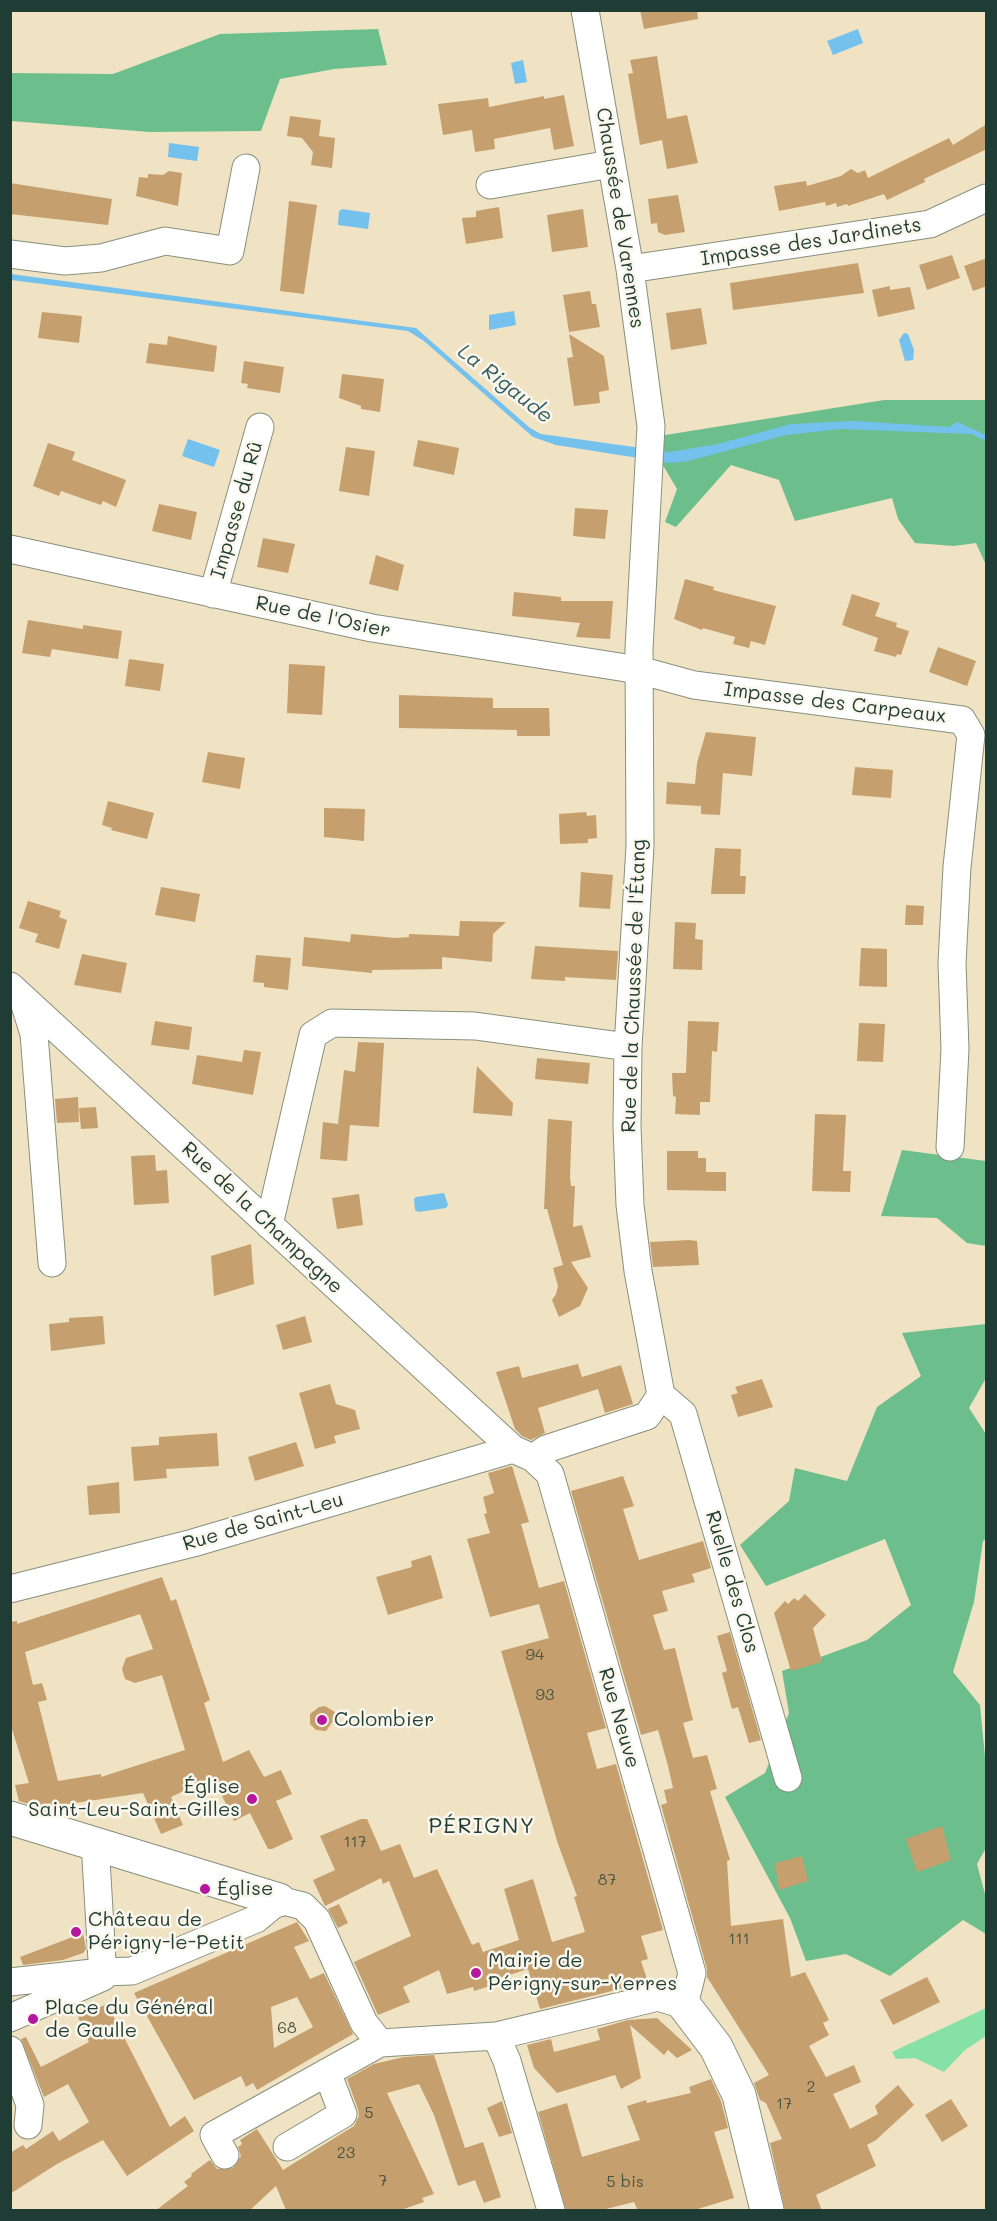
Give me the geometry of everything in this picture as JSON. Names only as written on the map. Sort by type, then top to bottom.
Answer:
[{"type":"street","name":"Chaussée de Varennes","points":[[585,10],[630,269],[651,446]]},
{"type":"street","points":[[490,185],[611,164]]},
{"type":"street","points":[[10,254],[65,261],[101,258],[165,241],[231,251],[246,168]]},
{"type":"street","name":"Impasse des Jardinets","points":[[630,269],[920,225],[987,198]]},
{"type":"street","name":"Impasse du Rû","points":[[213,594],[260,427]]},
{"type":"street","name":"Rue de la Chaussée de l'Étang","points":[[651,446],[639,670],[640,846],[628,1047],[627,1126],[630,1205],[638,1271],[661,1395]]},
{"type":"street","name":"Rue de l'Osier","points":[[10,549],[372,628],[639,670]]},
{"type":"street","name":"Impasse des Carpeaux","points":[[639,670],[694,685],[962,720],[971,735],[957,867],[952,963],[955,1049],[950,1147]]},
{"type":"street","points":[[17,992],[34,1034],[52,1263]]},
{"type":"street","name":"Rue de la Champagne","points":[[17,992],[269,1225],[523,1453]]},
{"type":"street","points":[[269,1225],[313,1035],[332,1023],[476,1026],[628,1047]]},
{"type":"street","points":[[523,1453],[546,1449],[647,1416],[661,1395]]},
{"type":"street","name":"Ruelle des Clos","points":[[661,1395],[683,1414],[788,1778]]},
{"type":"street","name":"Rue de Saint-Leu","points":[[10,1589],[193,1543],[523,1453]]},
{"type":"street","name":"Rue Neuve","points":[[523,1453],[550,1474],[692,1973],[684,2005]]},
{"type":"street","points":[[10,1818],[303,1906],[317,1920],[364,2023],[380,2043]]},
{"type":"street","points":[[10,2018],[103,1977],[95,1843]]},
{"type":"street","points":[[10,1982],[102,1971],[132,1971],[256,1919],[279,1900]]},
{"type":"street","points":[[225,2156],[214,2135],[380,2043],[496,2036],[658,1996],[684,2005],[716,2047],[739,2095],[767,2211]]},
{"type":"street","points":[[496,2036],[507,2061],[551,2211]]},
{"type":"street","points":[[10,2050],[30,2105],[28,2125]]},
{"type":"street","points":[[287,2147],[343,2114],[327,2072]]},
{"type":"green space","points":[[378,29],[387,65],[334,69],[280,79],[261,131],[150,132],[11,121],[11,73],[113,74],[220,34]]},
{"type":"green space","points":[[884,400],[986,400],[986,565],[976,543],[954,546],[915,543],[898,519],[892,498],[795,521],[779,480],[731,465],[676,527],[665,522],[677,489],[654,450],[659,436]]},
{"type":"green space","points":[[902,1150],[986,1161],[986,1246],[967,1243],[937,1218],[881,1216]]},
{"type":"green space","points":[[986,1324],[986,1378],[969,1408],[986,1434],[986,1538],[983,1541],[974,1602],[953,1672],[980,1705],[986,1767],[986,1848],[977,1864],[986,1898],[986,1934],[963,1920],[890,1976],[846,1954],[806,1961],[790,1918],[725,1797],[765,1773],[789,1713],[782,1671],[867,1640],[911,1605],[885,1539],[766,1586],[740,1545],[789,1501],[795,1468],[847,1481],[877,1407],[921,1376],[902,1333]]},
{"type":"green space","points":[[986,2008],[986,2036],[965,2050],[944,2072],[915,2058],[896,2059],[892,2052]]},
{"type":"water","points":[[858,29],[863,43],[833,55],[827,41]]},
{"type":"water","points":[[523,60],[527,82],[515,84],[511,63]]},
{"type":"water","points":[[169,143],[199,147],[197,161],[168,157]]},
{"type":"water","points":[[342,209],[370,213],[368,229],[338,225],[339,211]]},
{"type":"water","points":[[11,274],[416,328],[530,428],[541,434],[670,452],[718,444],[791,424],[854,421],[949,427],[957,422],[986,435],[986,441],[971,434],[841,429],[786,435],[688,461],[670,463],[556,445],[533,437],[424,341],[408,331],[11,280]]},
{"type":"water","points":[[514,311],[516,325],[489,330],[489,315]]},
{"type":"water","points":[[904,333],[908,334],[914,350],[913,360],[905,361],[899,340]]},
{"type":"water","points":[[188,439],[220,450],[214,467],[182,456]]},
{"type":"water","points":[[444,1193],[448,1205],[446,1208],[418,1212],[415,1210],[414,1199],[416,1197]]},
{"type":"building","points":[[640,10],[697,10],[698,19],[644,29]]},
{"type":"building","points":[[657,56],[667,119],[687,115],[698,163],[667,169],[662,140],[640,145],[628,74],[633,73],[630,60]]},
{"type":"building","points":[[564,95],[574,146],[554,150],[550,128],[494,139],[495,149],[475,152],[472,130],[443,135],[438,104],[488,98],[489,107],[544,96],[544,99]]},
{"type":"building","points":[[290,116],[321,120],[319,136],[335,138],[332,168],[311,165],[313,152],[302,138],[287,136]]},
{"type":"building","points":[[987,124],[987,149],[924,179],[925,182],[887,200],[884,194],[848,206],[847,204],[837,207],[836,203],[826,206],[825,202],[779,211],[774,186],[806,181],[807,186],[841,176],[851,169],[858,173],[865,170],[868,178],[949,138],[953,145]]},
{"type":"building","points":[[169,171],[182,173],[178,206],[136,196],[139,177],[148,178],[148,174],[163,175]]},
{"type":"building","points":[[10,183],[112,199],[108,225],[10,214]]},
{"type":"building","points":[[678,195],[685,232],[665,235],[658,232],[657,223],[651,224],[648,199]]},
{"type":"building","points":[[289,201],[317,205],[304,294],[280,291]]},
{"type":"building","points":[[499,207],[503,238],[466,244],[462,218],[476,217],[476,211]]},
{"type":"building","points":[[583,209],[588,247],[552,252],[547,215]]},
{"type":"building","points":[[952,255],[960,278],[927,290],[919,265]]},
{"type":"building","points":[[987,258],[987,286],[973,291],[964,266]]},
{"type":"building","points":[[858,263],[864,293],[733,310],[730,283]]},
{"type":"building","points":[[890,286],[890,290],[910,287],[915,309],[878,317],[872,290]]},
{"type":"building","points":[[590,291],[592,304],[596,304],[600,327],[569,332],[563,295]]},
{"type":"building","points":[[701,308],[707,344],[671,350],[666,313]]},
{"type":"building","points":[[42,312],[82,316],[79,343],[38,338]]},
{"type":"building","points":[[569,334],[604,356],[609,390],[599,392],[600,403],[574,406],[567,358],[573,357]]},
{"type":"building","points":[[168,336],[217,346],[214,372],[146,363],[149,343],[167,345]]},
{"type":"building","points":[[244,361],[284,367],[280,393],[247,388],[248,384],[241,383]]},
{"type":"building","points":[[342,374],[384,379],[380,412],[361,409],[361,406],[339,398]]},
{"type":"building","points":[[418,440],[459,448],[454,475],[413,466]]},
{"type":"building","points":[[48,443],[75,452],[72,460],[126,480],[116,507],[103,501],[101,505],[61,491],[59,496],[33,486]]},
{"type":"building","points":[[346,447],[375,451],[369,496],[339,491]]},
{"type":"building","points":[[159,504],[197,512],[191,540],[152,531]]},
{"type":"building","points":[[575,508],[608,510],[605,539],[573,536]]},
{"type":"building","points":[[263,538],[295,544],[288,573],[257,567]]},
{"type":"building","points":[[376,555],[404,565],[398,591],[369,584]]},
{"type":"building","points":[[685,579],[714,587],[713,590],[776,606],[765,645],[751,641],[749,648],[733,644],[735,637],[703,628],[702,630],[674,619]]},
{"type":"building","points":[[514,592],[561,597],[561,601],[613,601],[610,639],[576,637],[580,623],[512,616]]},
{"type":"building","points":[[852,594],[880,603],[875,616],[897,623],[896,627],[909,631],[901,655],[897,654],[896,657],[874,651],[878,638],[842,625]]},
{"type":"building","points":[[28,620],[83,629],[83,625],[122,631],[118,659],[52,649],[50,657],[22,653]]},
{"type":"building","points":[[938,647],[976,661],[967,686],[929,672]]},
{"type":"building","points":[[129,659],[164,664],[160,691],[125,686]]},
{"type":"building","points":[[289,664],[325,666],[322,715],[287,713]]},
{"type":"building","points":[[399,695],[493,698],[493,708],[549,708],[550,736],[517,736],[517,730],[399,728]]},
{"type":"building","points":[[706,732],[756,737],[752,776],[723,773],[720,815],[701,814],[701,806],[666,804],[667,782],[695,784],[697,763]]},
{"type":"building","points":[[208,752],[245,758],[240,789],[202,782]]},
{"type":"building","points":[[855,767],[893,770],[891,798],[852,795]]},
{"type":"building","points":[[108,801],[154,813],[147,839],[111,830],[112,828],[102,825]]},
{"type":"building","points":[[324,808],[365,809],[364,841],[324,837]]},
{"type":"building","points":[[586,812],[587,816],[596,815],[597,838],[588,839],[588,843],[560,844],[559,814]]},
{"type":"building","points":[[715,848],[741,849],[740,876],[746,876],[745,894],[711,894]]},
{"type":"building","points":[[581,872],[613,875],[610,909],[579,907]]},
{"type":"building","points":[[161,887],[200,894],[195,922],[155,915]]},
{"type":"building","points":[[28,901],[61,911],[59,917],[67,920],[59,949],[35,942],[38,934],[19,928]]},
{"type":"building","points":[[906,905],[924,906],[923,925],[905,925]]},
{"type":"building","points":[[460,921],[506,922],[493,934],[492,962],[442,957],[442,969],[372,970],[372,973],[302,966],[304,937],[350,942],[351,934],[396,938],[409,937],[409,934],[459,936]]},
{"type":"building","points":[[675,922],[696,923],[695,939],[703,940],[702,970],[673,969]]},
{"type":"building","points":[[535,946],[618,951],[616,980],[565,977],[565,981],[531,979]]},
{"type":"building","points":[[861,948],[887,949],[887,987],[859,986]]},
{"type":"building","points":[[82,954],[127,963],[121,993],[74,985]]},
{"type":"building","points":[[256,955],[291,958],[288,990],[264,987],[264,983],[253,982]]},
{"type":"building","points":[[155,1021],[192,1027],[189,1050],[151,1045]]},
{"type":"building","points":[[688,1021],[719,1022],[717,1052],[712,1051],[710,1102],[700,1102],[700,1115],[675,1114],[676,1097],[673,1096],[672,1073],[686,1073]]},
{"type":"building","points":[[859,1023],[885,1024],[883,1062],[857,1061]]},
{"type":"building","points":[[358,1042],[384,1043],[379,1127],[350,1125],[347,1161],[320,1159],[323,1122],[338,1124],[344,1070],[355,1072]]},
{"type":"building","points":[[244,1050],[261,1052],[253,1095],[192,1084],[197,1055],[242,1062]]},
{"type":"building","points":[[537,1058],[590,1063],[588,1084],[535,1079]]},
{"type":"building","points":[[477,1066],[513,1103],[512,1116],[473,1113]]},
{"type":"building","points":[[78,1097],[79,1122],[57,1123],[55,1099]]},
{"type":"building","points":[[96,1107],[98,1128],[81,1129],[79,1108]]},
{"type":"building","points":[[815,1114],[846,1115],[843,1171],[851,1171],[850,1192],[812,1191]]},
{"type":"building","points":[[548,1119],[572,1121],[570,1177],[571,1186],[575,1186],[573,1227],[582,1225],[591,1257],[571,1262],[588,1288],[580,1306],[559,1317],[552,1300],[558,1286],[553,1268],[563,1265],[547,1209],[544,1209]]},
{"type":"building","points":[[667,1151],[698,1151],[698,1158],[706,1158],[706,1172],[726,1172],[726,1191],[667,1190]]},
{"type":"building","points":[[155,1155],[156,1171],[167,1170],[169,1203],[134,1205],[131,1156]]},
{"type":"building","points":[[359,1194],[363,1225],[337,1229],[332,1198]]},
{"type":"building","points":[[697,1241],[699,1265],[653,1267],[650,1242]]},
{"type":"building","points":[[251,1244],[254,1284],[214,1296],[211,1256]]},
{"type":"building","points":[[103,1316],[105,1344],[51,1351],[49,1324],[69,1322],[69,1318]]},
{"type":"building","points":[[305,1316],[312,1342],[283,1350],[276,1325]]},
{"type":"building","points":[[578,1364],[582,1377],[621,1365],[633,1404],[605,1413],[598,1389],[538,1408],[545,1433],[531,1440],[522,1436],[515,1429],[496,1372],[519,1366],[522,1378]]},
{"type":"building","points":[[762,1379],[773,1407],[738,1417],[731,1395],[738,1393],[735,1387]]},
{"type":"building","points":[[330,1384],[336,1404],[355,1410],[360,1429],[334,1436],[336,1443],[315,1449],[299,1393]]},
{"type":"building","points":[[217,1433],[219,1466],[166,1469],[167,1478],[134,1481],[131,1447],[159,1445],[159,1437]]},
{"type":"building","points":[[296,1442],[304,1466],[255,1481],[248,1457]]},
{"type":"building","points":[[512,1466],[529,1522],[521,1524],[539,1588],[564,1581],[606,1728],[587,1733],[597,1769],[616,1764],[663,1930],[641,1936],[648,1959],[641,1961],[648,1982],[540,2009],[528,1969],[491,1981],[493,1985],[474,1991],[473,1987],[447,1994],[439,1970],[403,1987],[410,2002],[378,2015],[354,1962],[411,1936],[389,1881],[383,1884],[381,1878],[325,1906],[313,1880],[335,1870],[320,1836],[361,1819],[367,1819],[381,1851],[400,1844],[414,1878],[437,1869],[472,1945],[479,1942],[483,1952],[519,1940],[504,1889],[533,1879],[552,1942],[585,1932],[574,1897],[577,1896],[558,1844],[501,1651],[549,1638],[539,1604],[490,1617],[467,1539],[490,1533],[484,1514],[487,1513],[483,1497],[494,1493],[488,1473]]},
{"type":"building","points":[[623,1476],[634,1506],[623,1509],[639,1560],[703,1541],[711,1568],[692,1574],[695,1582],[662,1591],[668,1611],[653,1615],[664,1650],[675,1648],[693,1720],[683,1723],[693,1758],[707,1755],[717,1789],[710,1791],[730,1860],[727,1861],[731,1926],[783,1919],[791,1977],[805,1972],[829,2020],[823,2023],[829,2035],[809,2046],[826,2077],[854,2065],[861,2082],[833,2094],[850,2129],[878,2114],[875,2106],[898,2085],[914,2105],[876,2140],[867,2145],[876,2166],[816,2195],[822,2211],[785,2211],[770,2143],[782,2139],[766,2103],[760,2100],[754,2083],[769,2075],[707,1977],[707,1969],[661,1805],[667,1803],[664,1790],[673,1788],[658,1730],[641,1735],[571,1491]]},
{"type":"building","points":[[119,1482],[120,1513],[89,1515],[87,1486]]},
{"type":"building","points":[[431,1555],[443,1598],[388,1615],[376,1577],[412,1567],[411,1561]]},
{"type":"building","points":[[162,1577],[171,1601],[176,1599],[210,1700],[204,1703],[223,1762],[249,1750],[264,1777],[281,1770],[292,1794],[276,1801],[293,1839],[268,1849],[250,1813],[234,1821],[213,1777],[171,1797],[183,1825],[161,1834],[143,1793],[41,1808],[19,1801],[15,1785],[29,1783],[10,1723],[10,1622],[17,1621],[17,1624]],"holes":[[[140,1614],[153,1649],[126,1658],[122,1669],[125,1679],[135,1683],[162,1675],[185,1750],[101,1777],[101,1774],[58,1781],[38,1702],[47,1700],[42,1683],[33,1685],[25,1652]]]},
{"type":"building","points":[[805,1594],[826,1615],[813,1628],[822,1662],[791,1671],[774,1613],[785,1601],[788,1604],[794,1598],[798,1601]]},
{"type":"building","points":[[730,1632],[761,1740],[749,1743],[738,1707],[732,1709],[722,1673],[727,1671],[717,1636]]},
{"type":"building","name":"Colombier","points":[[325,1706],[338,1714],[326,1731],[316,1730],[310,1724],[310,1714],[319,1707]]},
{"type":"building","points":[[942,1826],[951,1860],[917,1872],[906,1839]]},
{"type":"building","points":[[802,1856],[808,1881],[779,1890],[775,1863]]},
{"type":"building","points":[[339,1904],[348,1923],[338,1928],[328,1909]]},
{"type":"building","points":[[297,1922],[309,1941],[294,1947],[310,1979],[324,1973],[353,2034],[257,2090],[253,2083],[246,2087],[241,2076],[194,2100],[134,1993]],"holes":[[[297,1997],[313,2027],[274,2048],[271,2007]]]},
{"type":"building","points":[[83,1933],[86,1949],[83,1953],[63,1960],[23,1965],[20,1957]]},
{"type":"building","points":[[927,1977],[940,2002],[893,2025],[880,2000]]},
{"type":"building","points":[[107,2004],[170,2127],[185,2116],[194,2131],[127,2176],[103,2140],[57,2164],[10,2194],[10,2153],[23,2145],[26,2149],[53,2131],[59,2141],[89,2122],[68,2084],[44,2097],[21,2039],[26,2037],[41,2067],[89,2042],[78,2017]]},
{"type":"building","points":[[657,2018],[692,2050],[677,2058],[668,2050],[664,2055],[630,2025],[641,2078],[621,2089],[615,2075],[557,2093],[534,2068],[527,2045],[551,2039],[554,2052],[600,2040],[597,2029],[628,2020]]},
{"type":"building","points":[[434,2055],[465,2148],[483,2142],[501,2197],[484,2203],[475,2180],[458,2186],[434,2115],[419,2084],[387,2093],[434,2194],[422,2198],[424,2202],[398,2211],[286,2210],[276,2186],[249,2211],[155,2211],[188,2186],[184,2182],[210,2160],[217,2169],[233,2168],[241,2156],[238,2147],[242,2144],[240,2140],[257,2129],[283,2170],[354,2126],[359,2116],[358,2109],[347,2079],[374,2064],[404,2057]]},
{"type":"building","points":[[711,2079],[721,2101],[728,2128],[714,2132],[734,2198],[691,2211],[638,2211],[634,2202],[598,2211],[566,2211],[538,2112],[567,2103],[582,2157],[640,2140],[627,2106],[646,2100],[647,2103],[691,2093],[689,2087]]},
{"type":"building","points":[[951,2099],[968,2126],[942,2142],[925,2115]]},
{"type":"building","points":[[502,2101],[512,2133],[499,2137],[487,2108]]},
{"type":"place","name":"Colombier","points":[[322,1720]]},
{"type":"place","name":"Église Saint-Leu-Saint-Gilles","points":[[252,1799]]},
{"type":"place","name":"Église","points":[[205,1889]]},
{"type":"place","name":"Château de Périgny-le-Petit","points":[[76,1932]]},
{"type":"place","name":"Mairie de Périgny-sur-Yerres","points":[[476,1973]]},
{"type":"place","name":"Place du Général de Gaulle","points":[[33,2019]]},
{"type":"district","name":"PÉRIGNY","points":[[482,1826]]},
{"type":"water label","name":"La Rigaude","points":[[505,384]]}]
